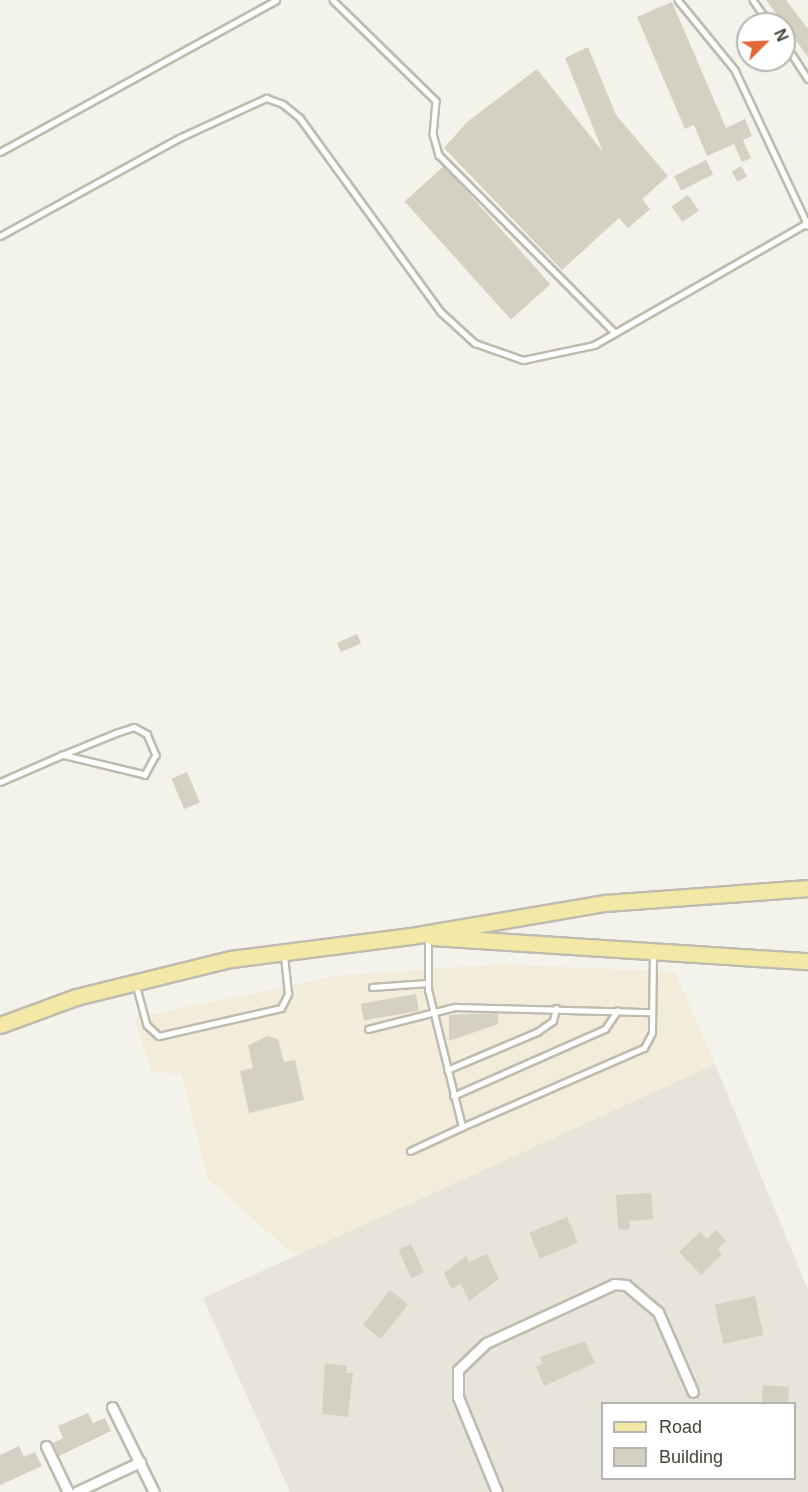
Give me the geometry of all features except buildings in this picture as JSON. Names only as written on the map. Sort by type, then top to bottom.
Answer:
[{"type":"main road","points":[[0,1025],[135,981],[284,951],[411,936],[605,903],[808,888]]},
{"type":"main road","points":[[411,936],[653,954],[808,961]]},
{"type":"street","points":[[497,1492],[458,1397],[458,1370],[486,1343],[614,1284],[627,1285],[658,1312],[693,1392]]},
{"type":"street","points":[[112,1407],[154,1492]]},
{"type":"street","points":[[46,1446],[68,1492]]},
{"type":"street","points":[[76,1492],[140,1462]]},
{"type":"lane","points":[[0,152],[276,0]]},
{"type":"lane","points":[[333,0],[436,101],[433,134],[439,155],[615,333]]},
{"type":"lane","points":[[0,236],[242,106],[274,99],[300,118],[441,312],[475,343],[523,360],[594,345],[808,221],[735,70],[678,0]]},
{"type":"lane","points":[[796,60],[808,79]]},
{"type":"lane","points":[[0,782],[63,756],[134,727],[147,734],[156,755],[146,775],[63,756]]},
{"type":"lane","points":[[428,937],[428,983],[462,1127]]},
{"type":"lane","points":[[135,981],[154,1033],[193,1029],[281,1008],[288,994],[284,951]]},
{"type":"lane","points":[[410,1151],[644,1048],[652,1033],[653,954]]},
{"type":"lane","points":[[372,987],[428,983]]},
{"type":"lane","points":[[368,1029],[455,1007],[651,1012]]},
{"type":"lane","points":[[447,1070],[537,1032],[553,1021],[556,1008]]},
{"type":"lane","points":[[453,1096],[605,1029],[616,1011]]},
{"type":"shaded area","points":[[505,964],[675,972],[715,1064],[295,1256],[208,1179],[182,1074],[152,1071],[134,1018],[341,975]]},
{"type":"shaded area","points":[[715,1064],[808,1290],[808,1492],[290,1492],[203,1298]]}]
